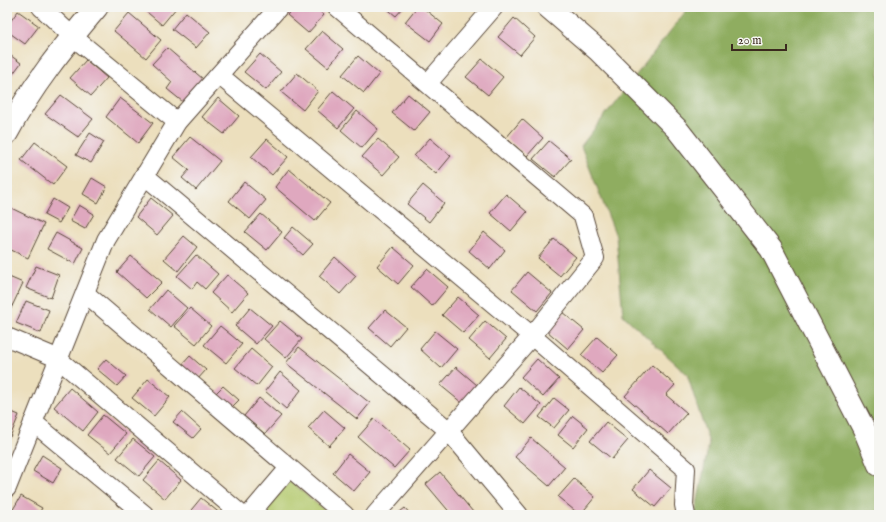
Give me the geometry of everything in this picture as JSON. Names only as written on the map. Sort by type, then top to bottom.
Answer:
[{"type":"street","points":[[41,7],[72,36],[178,122]]},
{"type":"street","points":[[7,133],[28,96],[72,36],[97,7]]},
{"type":"street","points":[[7,488],[57,358],[106,240],[144,175],[178,122],[279,7]]},
{"type":"street","points":[[337,7],[583,216],[595,258],[532,336],[375,515]]},
{"type":"street","points":[[428,83],[494,7]]},
{"type":"street","points":[[548,7],[599,52],[677,129],[771,249],[864,430],[879,465]]},
{"type":"street","points":[[219,75],[532,336],[686,469],[682,512]]},
{"type":"street","points":[[144,175],[448,430],[519,515]]},
{"type":"street","points":[[85,293],[345,515]]},
{"type":"street","points":[[7,337],[57,358],[242,515]]},
{"type":"street","points":[[33,422],[145,515]]},
{"type":"street","points":[[249,515],[289,468]]},
{"type":"green space","points":[[689,7],[879,7],[879,515],[695,515],[709,443],[687,374],[623,315],[616,236],[581,146]]},
{"type":"green space","points":[[289,480],[330,515],[256,515]]},
{"type":"building","points":[[141,7],[177,7],[162,25]]},
{"type":"building","points":[[294,7],[315,7],[324,15],[308,33],[287,15]]},
{"type":"building","points":[[385,7],[404,7],[396,16]]},
{"type":"building","points":[[417,7],[422,7],[443,24],[430,41],[405,22]]},
{"type":"building","points":[[18,11],[39,26],[25,44],[7,31],[7,26]]},
{"type":"building","points":[[186,12],[210,32],[196,48],[172,29]]},
{"type":"building","points":[[129,13],[161,40],[146,58],[114,31]]},
{"type":"building","points":[[514,18],[535,37],[520,55],[498,37]]},
{"type":"building","points":[[322,31],[343,49],[328,67],[306,49]]},
{"type":"building","points":[[167,48],[203,79],[183,102],[167,89],[172,82],[152,64]]},
{"type":"building","points":[[7,53],[21,63],[7,82]]},
{"type":"building","points":[[260,54],[281,72],[266,90],[244,72]]},
{"type":"building","points":[[358,56],[379,74],[364,93],[342,75]]},
{"type":"building","points":[[482,59],[503,77],[488,95],[466,77]]},
{"type":"building","points":[[86,60],[107,78],[91,96],[70,78]]},
{"type":"building","points":[[297,73],[318,91],[303,110],[281,92]]},
{"type":"building","points":[[333,91],[354,109],[338,128],[317,110]]},
{"type":"building","points":[[408,94],[430,112],[414,131],[392,113]]},
{"type":"building","points":[[61,95],[93,119],[78,137],[45,114]]},
{"type":"building","points":[[120,98],[153,123],[138,143],[106,117]]},
{"type":"building","points":[[218,98],[239,116],[224,134],[202,117]]},
{"type":"building","points":[[357,111],[378,129],[362,148],[341,130]]},
{"type":"building","points":[[522,119],[543,138],[527,156],[506,138]]},
{"type":"building","points":[[90,133],[104,142],[91,163],[76,155]]},
{"type":"building","points":[[190,137],[220,161],[196,190],[182,178],[189,170],[173,157]]},
{"type":"building","points":[[430,138],[451,156],[436,174],[414,156]]},
{"type":"building","points":[[267,139],[288,157],[272,175],[251,157]]},
{"type":"building","points":[[378,139],[399,157],[383,175],[362,157]]},
{"type":"building","points":[[549,141],[571,159],[555,177],[533,159]]},
{"type":"building","points":[[35,142],[67,166],[53,185],[21,160]]},
{"type":"building","points":[[289,169],[330,203],[315,221],[275,187]]},
{"type":"building","points":[[92,178],[107,187],[98,203],[83,194]]},
{"type":"building","points":[[244,182],[266,200],[250,219],[229,201]]},
{"type":"building","points":[[423,185],[444,203],[429,222],[407,204]]},
{"type":"building","points":[[506,194],[527,212],[511,231],[490,213]]},
{"type":"building","points":[[151,198],[173,216],[157,235],[136,217]]},
{"type":"building","points":[[53,199],[68,208],[59,223],[44,215]]},
{"type":"building","points":[[79,205],[94,214],[85,229],[70,221]]},
{"type":"building","points":[[7,206],[44,224],[28,258],[7,248]]},
{"type":"building","points":[[261,214],[282,232],[267,250],[245,232]]},
{"type":"building","points":[[293,227],[313,244],[303,255],[284,238]]},
{"type":"building","points":[[484,232],[505,250],[490,269],[469,251]]},
{"type":"building","points":[[56,233],[83,248],[75,264],[47,249]]},
{"type":"building","points":[[184,236],[197,247],[178,271],[164,259]]},
{"type":"building","points":[[554,239],[576,257],[560,276],[538,258]]},
{"type":"building","points":[[393,247],[414,265],[398,284],[377,266]]},
{"type":"building","points":[[196,255],[218,274],[205,289],[197,282],[192,289],[177,276]]},
{"type":"building","points":[[131,256],[162,282],[146,298],[117,272]]},
{"type":"building","points":[[335,257],[356,276],[340,294],[319,276]]},
{"type":"building","points":[[36,266],[59,275],[51,298],[26,288]]},
{"type":"building","points":[[427,269],[448,287],[432,306],[411,287]]},
{"type":"building","points":[[527,272],[552,293],[537,311],[512,290]]},
{"type":"building","points":[[227,275],[248,293],[232,312],[211,293]]},
{"type":"building","points":[[9,277],[23,283],[7,317],[7,281]]},
{"type":"building","points":[[166,290],[187,308],[171,327],[150,309]]},
{"type":"building","points":[[458,297],[479,315],[463,333],[442,315]]},
{"type":"building","points":[[26,301],[49,310],[41,333],[16,323]]},
{"type":"building","points":[[190,308],[211,326],[196,344],[174,326]]},
{"type":"building","points":[[250,308],[272,326],[256,344],[235,326]]},
{"type":"building","points":[[385,310],[406,327],[390,346],[369,328]]},
{"type":"building","points":[[562,312],[584,330],[568,349],[547,331]]},
{"type":"building","points":[[280,321],[302,339],[286,358],[264,339]]},
{"type":"building","points":[[485,321],[506,339],[490,358],[469,340]]},
{"type":"building","points":[[220,326],[242,344],[226,363],[204,345]]},
{"type":"building","points":[[435,331],[457,349],[441,368],[420,349]]},
{"type":"building","points":[[597,337],[618,355],[602,373],[581,355]]},
{"type":"building","points":[[299,347],[370,403],[357,419],[286,363]]},
{"type":"building","points":[[251,349],[272,367],[257,386],[235,368]]},
{"type":"building","points":[[190,356],[206,370],[197,380],[181,366]]},
{"type":"building","points":[[106,359],[126,376],[117,386],[97,369]]},
{"type":"building","points":[[537,359],[559,379],[543,397],[521,377]]},
{"type":"building","points":[[652,365],[675,385],[666,395],[687,413],[668,434],[625,396]]},
{"type":"building","points":[[456,367],[477,385],[462,403],[440,385]]},
{"type":"building","points":[[280,372],[301,390],[286,409],[265,391]]},
{"type":"building","points":[[148,379],[170,397],[154,416],[132,398]]},
{"type":"building","points":[[223,386],[239,400],[230,409],[214,395]]},
{"type":"building","points":[[519,387],[541,405],[525,424],[504,406]]},
{"type":"building","points":[[70,388],[98,412],[83,431],[54,407]]},
{"type":"building","points":[[259,398],[281,416],[265,434],[244,416]]},
{"type":"building","points":[[554,398],[569,410],[554,428],[539,417]]},
{"type":"building","points":[[7,410],[19,415],[10,437],[7,436]]},
{"type":"building","points":[[324,410],[345,428],[329,446],[308,428]]},
{"type":"building","points":[[182,412],[201,429],[193,438],[173,422]]},
{"type":"building","points":[[103,415],[126,434],[110,453],[87,435]]},
{"type":"building","points":[[573,416],[588,428],[573,447],[558,435]]},
{"type":"building","points":[[374,419],[410,450],[394,468],[358,437]]},
{"type":"building","points":[[606,422],[628,440],[612,459],[590,441]]},
{"type":"building","points":[[531,438],[565,467],[549,486],[515,457]]},
{"type":"building","points":[[133,439],[155,457],[139,476],[117,458]]},
{"type":"building","points":[[348,454],[370,472],[354,491],[333,473]]},
{"type":"building","points":[[42,455],[62,468],[53,483],[33,471]]},
{"type":"building","points":[[159,461],[181,480],[165,499],[143,480]]},
{"type":"building","points":[[649,470],[671,488],[655,507],[633,489]]},
{"type":"building","points":[[440,472],[473,512],[469,515],[452,515],[426,484]]},
{"type":"building","points":[[574,479],[595,497],[580,515],[558,497]]},
{"type":"building","points":[[21,496],[42,508],[38,515],[19,515],[12,511]]},
{"type":"building","points":[[201,498],[222,515],[187,515]]},
{"type":"building","points":[[405,508],[411,515],[396,515]]}]
